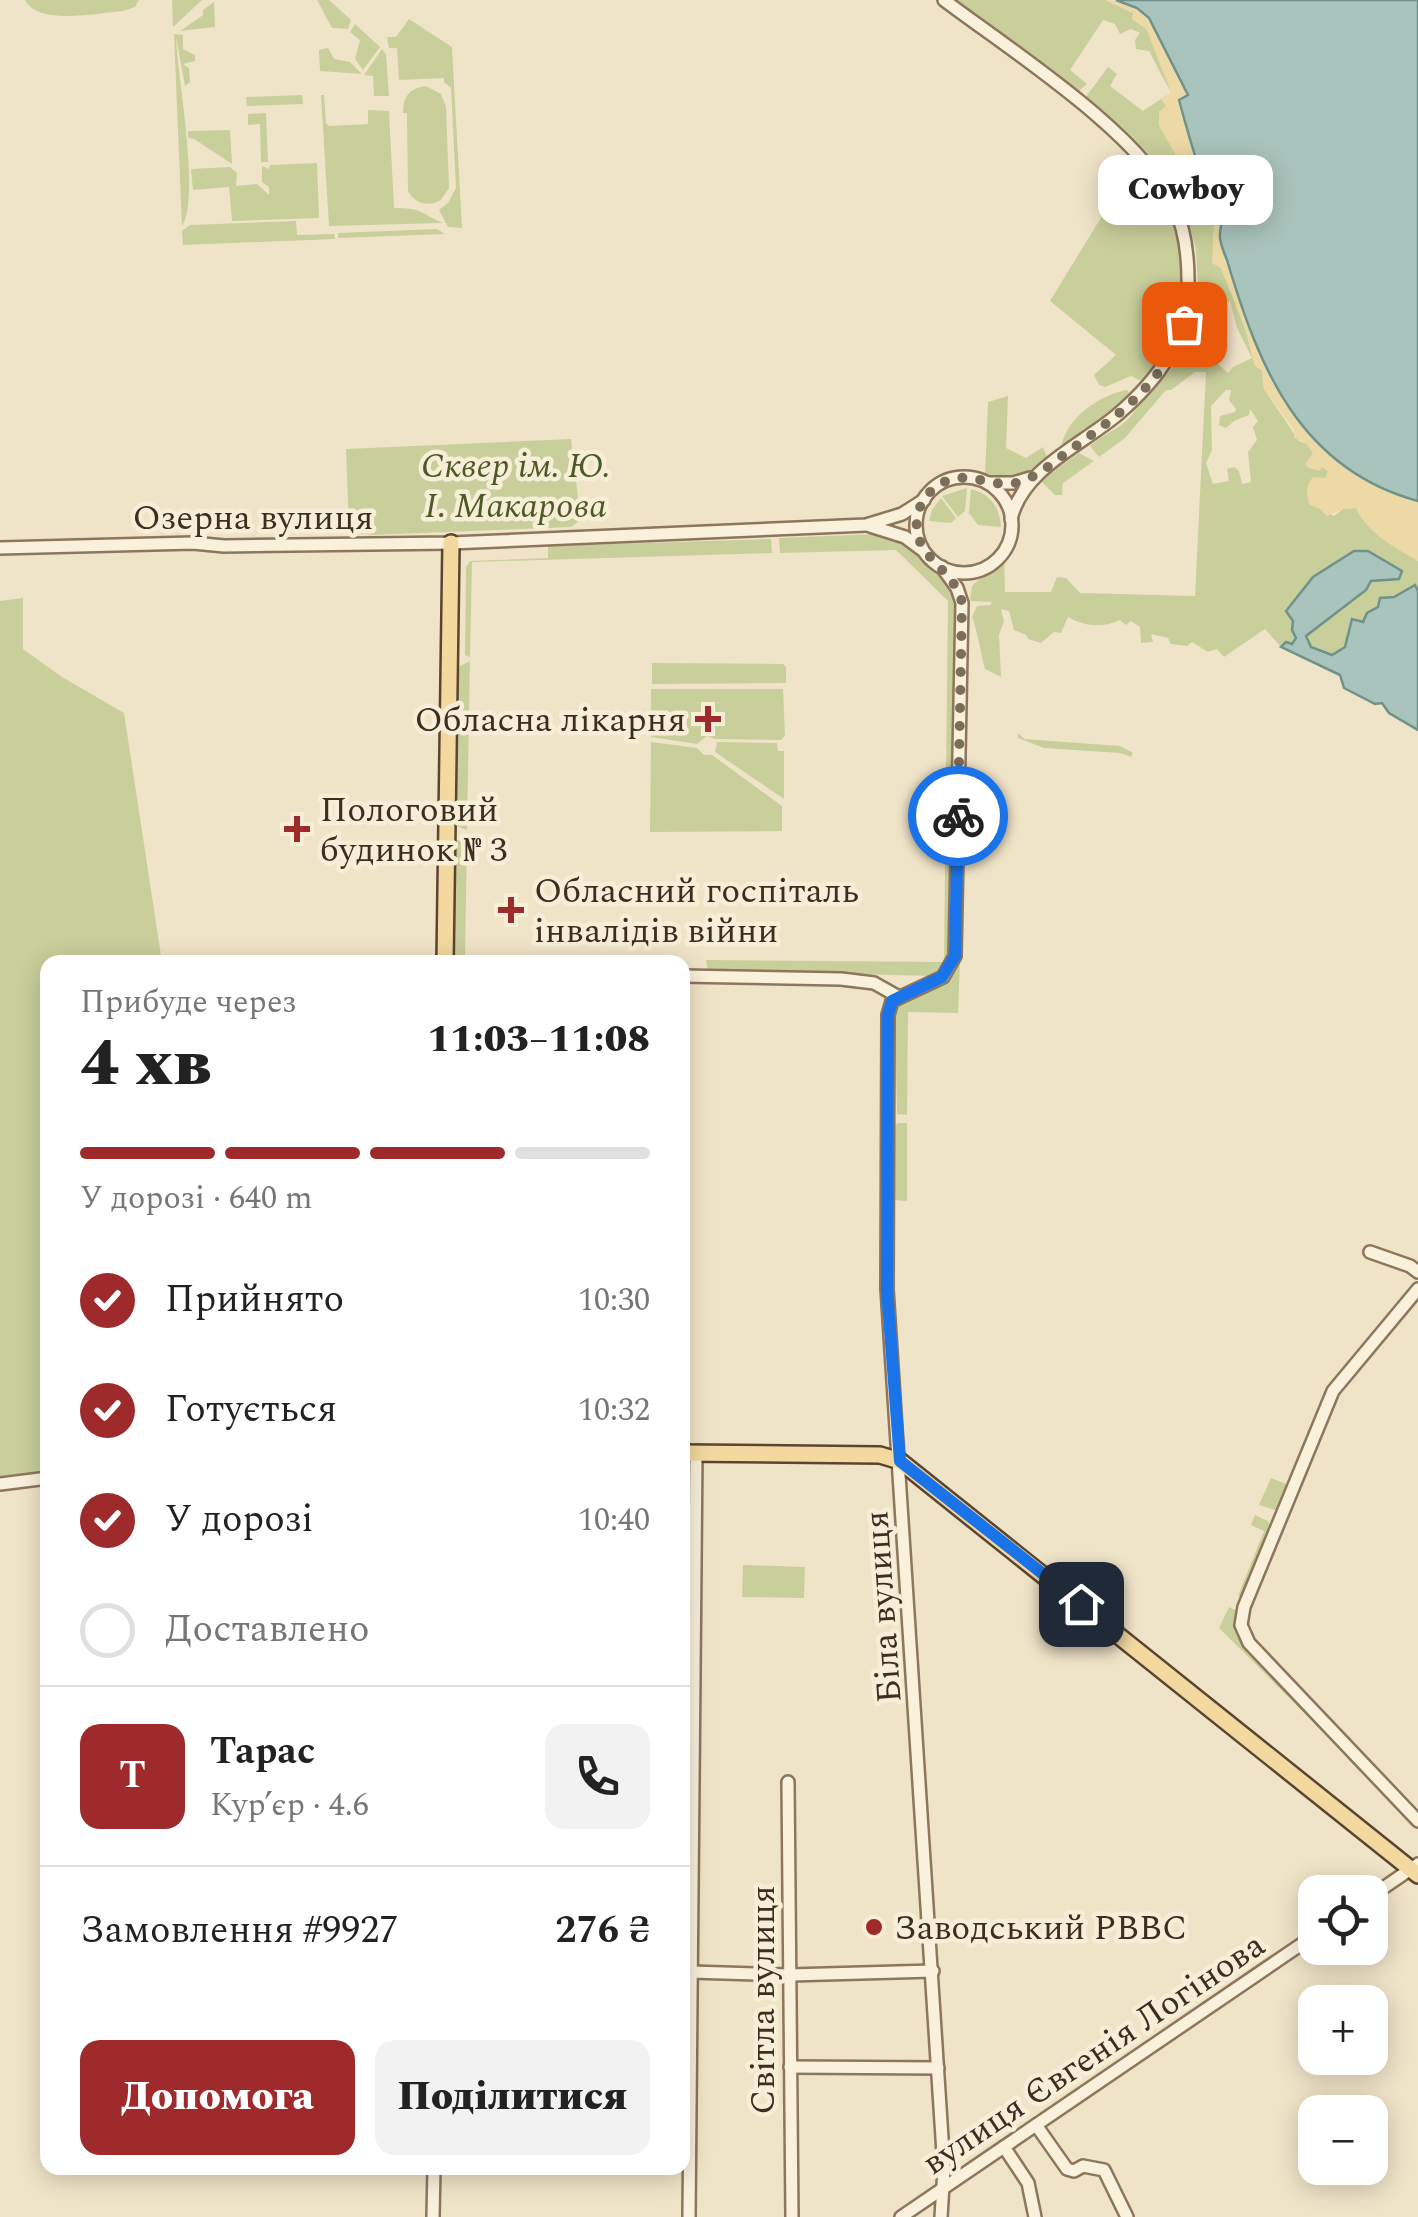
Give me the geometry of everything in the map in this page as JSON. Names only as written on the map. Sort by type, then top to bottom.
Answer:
[{"type":"main road","points":[[445,955],[451,543]]},
{"type":"main road","points":[[690,1453],[880,1455],[900,1461],[1416,1869]]},
{"type":"street","points":[[944,0],[1042,74],[1143,159],[1170,197],[1184,234],[1188,292],[1184,324],[1173,352],[1134,399],[1038,474],[1022,492],[1006,547],[972,579],[962,603]]},
{"type":"street","points":[[690,976],[874,982],[899,997],[942,977],[955,956],[962,603],[958,588],[925,552],[916,522],[924,500],[940,484],[954,478],[1013,484],[1038,474]]},
{"type":"street","points":[[986,482],[1006,502],[1012,519]]},
{"type":"street","name":"Озерна вулиця","points":[[0,548],[451,543],[866,525],[902,514],[924,500]]},
{"type":"street","name":"Озерна вулиця","points":[[866,525],[905,537],[925,552]]},
{"type":"street","points":[[942,568],[961,573],[982,570]]},
{"type":"street","name":"Біла вулиця","points":[[899,997],[892,1001],[888,1015],[887,1290],[938,2068],[945,2188],[942,2217]]},
{"type":"street","points":[[1370,1252],[1418,1272]]},
{"type":"street","points":[[1418,1288],[1333,1391],[1244,1607],[1241,1626],[1249,1643],[1418,1821]]},
{"type":"street","points":[[0,1484],[40,1479]]},
{"type":"street","points":[[690,1712],[690,2094]]},
{"type":"street","name":"Світла вулиця","points":[[788,1782],[792,2217]]},
{"type":"street","points":[[1388,1886],[1416,1869]]},
{"type":"street","name":"вулиця Євгенія Логінова","points":[[902,2217],[1298,1947]]},
{"type":"street","points":[[691,1972],[790,1975],[932,1971]]},
{"type":"street","points":[[790,2068],[938,2068]]},
{"type":"street","points":[[1036,2125],[1067,2169],[1074,2171],[1083,2166],[1104,2170],[1128,2217]]},
{"type":"street","points":[[1004,2147],[1028,2182],[1035,2217]]},
{"type":"street","points":[[433,2217],[434,2175]]},
{"type":"street","points":[[689,2175],[689,2217]]},
{"type":"green space","points":[[25,0],[139,0],[135,7],[123,11],[69,16],[42,13]]},
{"type":"green space","points":[[172,0],[202,0],[173,27]]},
{"type":"green space","points":[[317,0],[329,0],[351,20],[348,29],[332,28]]},
{"type":"green space","points":[[956,0],[1105,0],[1134,13],[1132,19],[1150,31],[1171,93],[1149,51],[1136,49],[1135,40],[1140,33],[1131,29],[1120,34],[1115,24],[1103,20],[1070,70],[1087,84],[1078,92]]},
{"type":"green space","points":[[214,2],[215,27],[180,31],[203,15],[203,10]]},
{"type":"green space","points":[[409,19],[452,47],[462,228],[448,227],[439,210],[456,188],[451,88],[444,78],[399,80],[397,48],[389,48],[387,37],[396,37]]},
{"type":"green space","points":[[355,24],[380,47],[363,70],[355,59],[360,40],[350,32]]},
{"type":"green space","points":[[174,34],[183,35],[183,49],[195,55],[195,61],[183,64],[189,68],[190,82],[185,86],[176,37],[189,164],[187,211],[182,226]]},
{"type":"green space","points":[[328,48],[334,59],[350,62],[362,74],[320,71],[319,50]]},
{"type":"green space","points":[[382,49],[386,54],[389,96],[374,96],[373,76],[364,75]]},
{"type":"green space","points":[[1108,67],[1117,74],[1110,86],[1143,111],[1161,99],[1167,106],[1159,125],[1202,201],[1215,206],[1213,246],[1245,328],[1255,366],[1262,370],[1264,389],[1299,441],[1308,444],[1314,454],[1311,457],[1328,471],[1326,478],[1319,479],[1320,509],[1334,516],[1343,509],[1356,508],[1373,530],[1418,561],[1418,591],[1412,585],[1363,622],[1352,619],[1345,647],[1332,655],[1311,647],[1306,636],[1366,590],[1371,581],[1402,572],[1368,551],[1324,572],[1304,590],[1295,618],[1297,638],[1292,645],[1284,643],[1281,647],[1265,629],[1224,657],[1217,649],[1208,652],[1192,642],[1187,646],[1171,644],[1168,638],[1151,634],[1153,642],[1141,643],[1140,627],[1131,621],[1126,625],[1120,620],[1094,625],[1068,617],[1061,633],[1054,632],[1041,643],[1014,630],[1009,611],[1001,609],[1001,677],[985,669],[972,617],[977,606],[992,602],[970,601],[972,586],[1004,557],[1005,592],[1051,592],[1057,577],[1066,578],[1080,593],[1195,596],[1206,372],[1195,372],[1166,390],[1125,438],[1099,457],[1090,446],[1127,420],[1186,353],[1218,364],[1228,373],[1252,358],[1237,328],[1230,301],[1209,307],[1216,333],[1207,348],[1190,341],[1198,285],[1196,248],[1182,205],[1160,166],[1085,98]],"holes":[[[1226,390],[1231,390],[1229,400],[1235,412],[1220,416],[1219,425],[1226,428],[1249,415],[1250,409],[1258,421],[1253,427],[1257,440],[1248,452],[1251,482],[1242,484],[1234,467],[1227,469],[1229,481],[1213,484],[1206,463],[1212,450],[1211,406]]]},
{"type":"green space","points":[[426,86],[441,94],[446,107],[449,188],[441,200],[427,204],[414,199],[408,191],[407,113],[403,113],[408,94]]},
{"type":"green space","points":[[302,95],[303,104],[247,106],[246,97]]},
{"type":"green space","points":[[321,95],[329,126],[368,124],[368,110],[389,111],[394,208],[416,210],[443,223],[329,226]]},
{"type":"green space","points":[[266,113],[268,162],[261,162],[260,124],[248,125],[248,114]]},
{"type":"green space","points":[[230,130],[232,164],[188,138],[188,131]]},
{"type":"green space","points":[[317,163],[319,218],[232,221],[229,187],[193,190],[191,169],[230,167],[237,173],[236,186],[257,184],[269,195],[269,187],[262,182],[262,166],[269,169],[270,165]]},
{"type":"green space","points":[[1142,171],[1171,220],[1181,276],[1178,304],[1171,332],[1143,382],[1131,376],[1105,387],[1099,385],[1094,375],[1116,355],[1050,301],[1102,216]]},
{"type":"green space","points":[[296,221],[297,235],[334,234],[335,239],[183,245],[182,231],[190,225]]},
{"type":"green space","points":[[437,229],[445,234],[338,238],[338,233]]},
{"type":"green space","points":[[1127,390],[1130,395],[1061,449],[1076,418],[1105,397]]},
{"type":"green space","points":[[1008,396],[1006,448],[1026,458],[1043,447],[1047,457],[1019,475],[993,477],[985,475],[988,402]]},
{"type":"green space","name":"Сквер ім. Ю. І. Макарова","points":[[571,439],[580,514],[579,521],[571,527],[373,535],[349,528],[346,449]]},
{"type":"green space","points":[[1079,453],[1094,461],[1063,483],[1062,495],[1055,495],[1041,481]]},
{"type":"green space","points":[[967,488],[965,511],[958,517],[942,496]]},
{"type":"green space","points":[[971,489],[993,502],[1001,527],[978,525],[969,513]]},
{"type":"green space","points":[[941,498],[956,518],[951,523],[929,521]]},
{"type":"green space","points":[[876,534],[902,542],[925,557],[944,578],[957,602],[951,958],[938,976],[708,971],[706,960],[944,962],[948,601],[896,550],[780,553],[779,538]]},
{"type":"green space","points":[[771,539],[772,553],[472,562],[470,657],[465,655],[466,567],[470,561],[548,558],[548,546]]},
{"type":"green space","points":[[23,598],[23,649],[124,713],[161,955],[40,955],[40,1475],[0,1480],[0,601]]},
{"type":"green space","points":[[470,661],[467,830],[454,825],[456,668]]},
{"type":"green space","points":[[652,663],[783,664],[786,683],[652,684]]},
{"type":"green space","points":[[651,689],[783,689],[785,736],[781,740],[707,736],[697,744],[651,737]]},
{"type":"green space","points":[[1018,733],[1024,739],[1120,746],[1133,753],[1131,757],[1044,748],[1018,738]]},
{"type":"green space","points":[[651,742],[697,748],[704,755],[712,755],[782,806],[782,831],[650,832]]},
{"type":"green space","points":[[717,742],[777,743],[778,751],[784,751],[784,799],[715,752]]},
{"type":"green space","points":[[467,836],[465,955],[451,953],[454,842]]},
{"type":"green space","points":[[960,960],[958,1013],[908,1012],[907,1115],[897,1114],[895,1013],[902,999],[944,982]]},
{"type":"green space","points":[[898,1123],[907,1123],[907,1201],[894,1200]]},
{"type":"green space","points":[[1271,1478],[1289,1485],[1278,1511],[1259,1505]]},
{"type":"green space","points":[[1255,1515],[1268,1521],[1271,1529],[1243,1598],[1238,1596],[1264,1531],[1251,1525]]},
{"type":"green space","points":[[743,1565],[805,1567],[804,1598],[742,1597]]},
{"type":"green space","points":[[1229,1607],[1237,1611],[1237,1625],[1360,1768],[1219,1628]]},
{"type":"sand","points":[[1105,0],[1122,3],[1148,21],[1188,96],[1179,100],[1218,207],[1221,245],[1271,375],[1315,439],[1344,465],[1378,486],[1418,501],[1418,561],[1374,532],[1356,508],[1327,516],[1310,505],[1309,484],[1313,477],[1326,478],[1328,471],[1305,464],[1313,453],[1305,442],[1294,438],[1294,430],[1264,389],[1262,370],[1255,366],[1245,328],[1221,268],[1212,263],[1215,206],[1202,201],[1159,125],[1159,112],[1166,106],[1161,99],[1171,92],[1146,28],[1132,19],[1133,13]]},
{"type":"water","points":[[1116,0],[1418,0],[1418,501],[1377,486],[1343,465],[1314,439],[1290,409],[1254,339],[1223,249],[1221,211],[1201,172],[1179,100],[1188,95],[1149,18],[1137,8]]},
{"type":"water","points":[[1354,551],[1368,551],[1402,571],[1399,579],[1371,581],[1366,590],[1306,636],[1311,647],[1332,655],[1345,647],[1352,619],[1363,622],[1367,613],[1378,607],[1380,598],[1394,597],[1415,585],[1418,730],[1389,713],[1382,703],[1375,704],[1344,688],[1340,675],[1281,647],[1286,642],[1292,644],[1296,638],[1293,621],[1286,611],[1313,577]]},
{"type":"way so far","points":[[958,816],[962,603],[952,577],[921,546],[916,522],[920,507],[934,488],[954,478],[1013,484],[1038,474],[1148,386],[1173,352],[1184,324]]},
{"type":"place","name":"Cowboy","points":[[1184,324]]},
{"type":"place","name":"Обласна лікарня","points":[[708,719]]},
{"type":"place","name":"Пологовий будинок № 3","points":[[297,829]]},
{"type":"place","name":"Обласний госпіталь інвалідів війни","points":[[511,910]]},
{"type":"place","name":"Заводський РВВС","points":[[874,1927]]},
{"type":"route","points":[[958,816],[955,956],[942,977],[892,1001],[888,1015],[887,1290],[900,1461],[1081,1604]]}]
